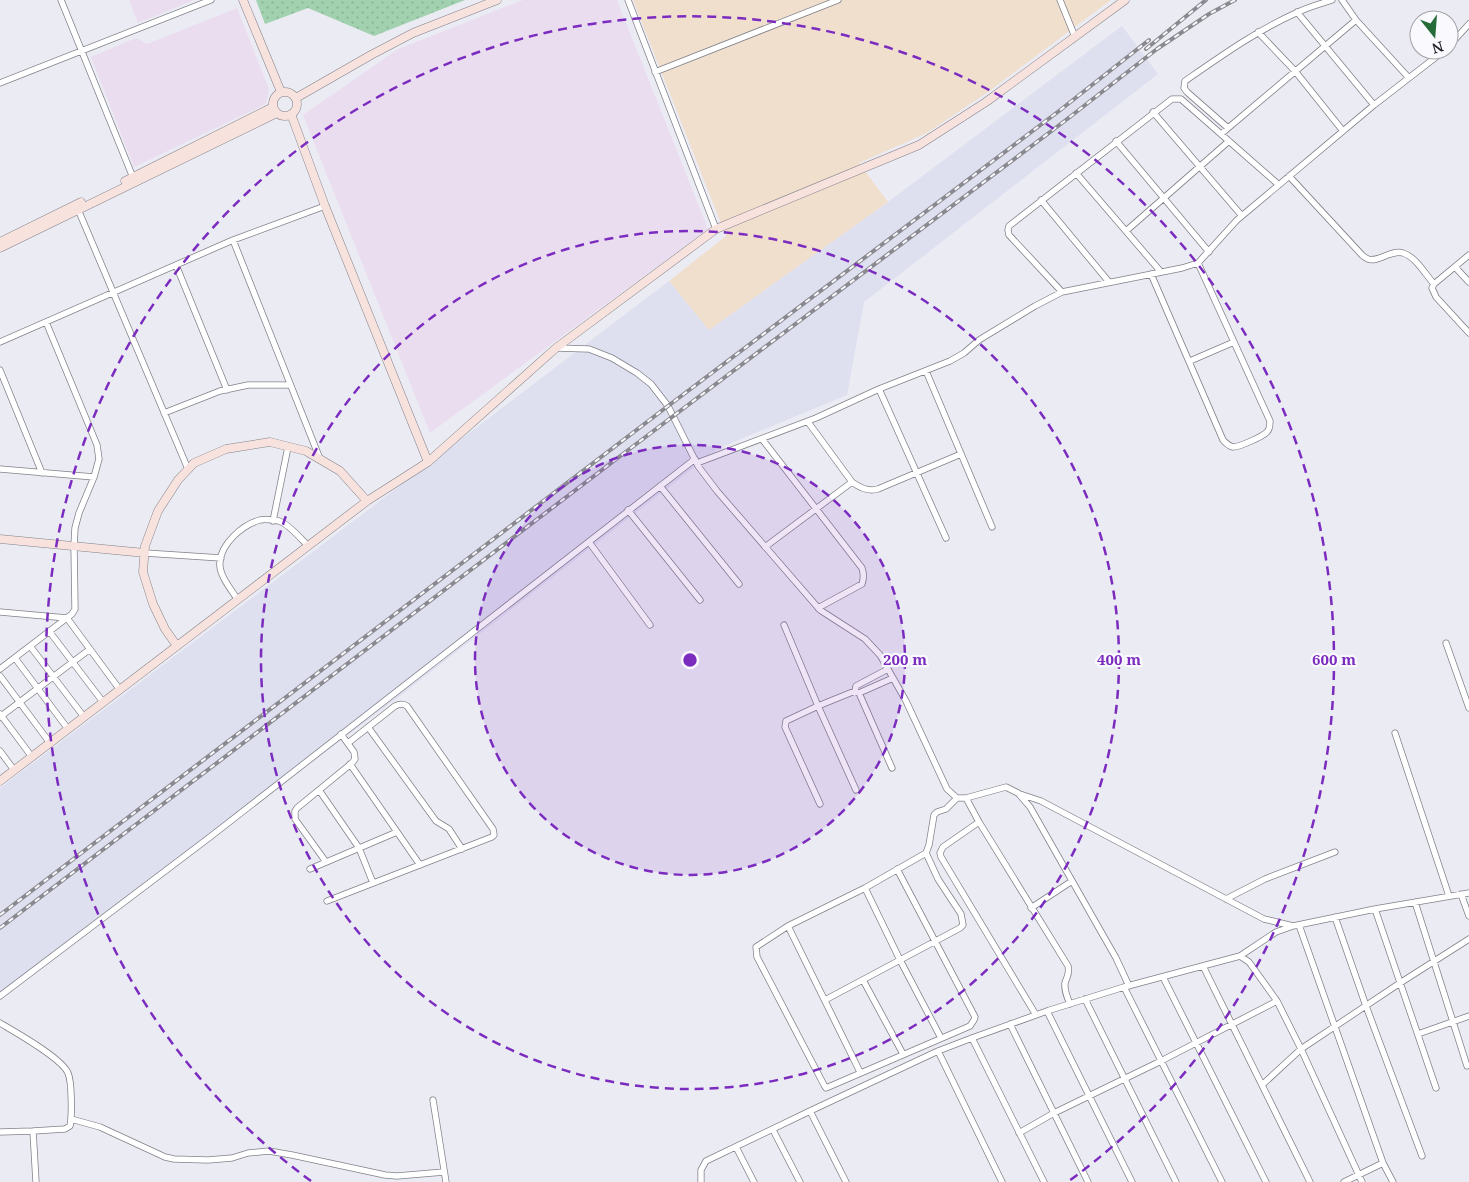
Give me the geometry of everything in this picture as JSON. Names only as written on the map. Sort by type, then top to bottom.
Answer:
[{"type":"main road","points":[[243,0],[281,92]]},
{"type":"main road","points":[[296,98],[413,33],[497,0]]},
{"type":"main road","points":[[0,781],[367,502],[428,462],[556,348],[716,229],[919,145],[986,102],[1125,0]]},
{"type":"main road","points":[[281,92],[290,93],[296,98],[297,106],[291,114],[284,116],[275,110],[275,97],[281,92]]},
{"type":"main road","points":[[0,242],[77,207],[275,110]]},
{"type":"main road","points":[[291,114],[325,206],[428,462]]},
{"type":"main road","points":[[0,248],[77,207]]},
{"type":"main road","points":[[177,646],[164,629],[153,604],[143,572],[145,546],[158,511],[178,480],[194,463],[226,449],[270,442],[306,451],[340,471],[367,502]]},
{"type":"main road","points":[[0,539],[145,553]]},
{"type":"street","points":[[62,0],[134,179]]},
{"type":"street","points":[[0,83],[211,0]]},
{"type":"street","points":[[628,0],[716,229]]},
{"type":"street","points":[[656,72],[838,0]]},
{"type":"street","points":[[1060,0],[1075,37]]},
{"type":"street","points":[[1228,128],[1186,92],[1184,88],[1185,81],[1258,32],[1297,12],[1332,0]]},
{"type":"street","points":[[1342,0],[1356,20],[1409,78]]},
{"type":"street","points":[[1297,12],[1324,47],[1374,105]]},
{"type":"street","points":[[1221,134],[1356,20]]},
{"type":"street","points":[[1459,35],[1469,24]]},
{"type":"street","points":[[1258,32],[1295,71],[1343,131]]},
{"type":"street","points":[[0,996],[202,842],[628,510],[696,461],[808,422],[879,389],[957,358],[979,340],[1062,292],[1182,268],[1198,263],[1242,216],[1374,105],[1432,60]]},
{"type":"street","points":[[1062,292],[1009,235],[1009,226],[1172,98],[1182,99],[1279,185]]},
{"type":"street","points":[[1153,112],[1242,216]]},
{"type":"street","points":[[1116,141],[1209,252]]},
{"type":"street","points":[[1126,231],[1229,142]]},
{"type":"street","points":[[1076,173],[1161,272]]},
{"type":"street","points":[[1289,176],[1362,255],[1373,260],[1392,252],[1402,252],[1412,258],[1434,284]]},
{"type":"street","points":[[1041,200],[1109,282]]},
{"type":"street","points":[[0,342],[233,240],[325,206]]},
{"type":"street","points":[[77,207],[188,470]]},
{"type":"street","points":[[233,240],[320,459]]},
{"type":"street","points":[[1469,255],[1434,284],[1432,288],[1436,297],[1469,333]]},
{"type":"street","points":[[1151,274],[1223,440],[1233,447],[1239,446],[1268,432],[1270,421],[1198,263]]},
{"type":"street","points":[[176,265],[227,390]]},
{"type":"street","points":[[1455,267],[1469,282]]},
{"type":"street","points":[[0,669],[72,614],[75,609],[75,528],[78,513],[94,477],[99,459],[97,445],[46,322]]},
{"type":"street","points":[[1190,361],[1234,342]]},
{"type":"street","points":[[556,348],[589,349],[612,358],[637,372],[651,384],[668,406],[696,461],[717,491],[818,608],[865,639],[880,655],[906,701],[947,790],[957,798],[966,798],[1006,787],[1041,801],[1264,919],[1296,925]]},
{"type":"street","points":[[0,370],[42,473]]},
{"type":"street","points":[[926,371],[992,527]]},
{"type":"street","points":[[164,413],[227,390],[248,385],[290,385]]},
{"type":"street","points":[[879,389],[946,538]]},
{"type":"street","points":[[808,422],[852,482],[863,489],[874,490],[961,454]]},
{"type":"street","points":[[762,439],[862,568],[864,579],[862,584],[818,608]]},
{"type":"street","points":[[273,521],[288,447]]},
{"type":"street","points":[[0,469],[94,477]]},
{"type":"street","points":[[766,547],[852,482]]},
{"type":"street","points":[[660,486],[739,584]]},
{"type":"street","points":[[628,510],[700,600]]},
{"type":"street","points":[[238,600],[228,585],[219,564],[224,546],[242,529],[261,520],[281,522],[296,533],[308,546]]},
{"type":"street","points":[[588,542],[650,626]]},
{"type":"street","points":[[145,553],[221,558]]},
{"type":"street","points":[[0,612],[66,618],[120,690]]},
{"type":"street","points":[[784,625],[856,790]]},
{"type":"street","points":[[49,631],[103,702]]},
{"type":"street","points":[[1446,643],[1469,708]]},
{"type":"street","points":[[30,646],[84,717]]},
{"type":"street","points":[[32,757],[0,716],[90,649]]},
{"type":"street","points":[[15,658],[68,729]]},
{"type":"street","points":[[888,669],[856,686],[892,768]]},
{"type":"street","points":[[0,676],[50,743]]},
{"type":"street","points":[[820,804],[785,727],[786,721],[818,706],[893,678]]},
{"type":"street","points":[[327,901],[492,837],[495,832],[407,706],[400,704],[394,706],[348,743]]},
{"type":"street","points":[[368,727],[436,821],[449,829],[462,849]]},
{"type":"street","points":[[1395,733],[1449,896]]},
{"type":"street","points":[[326,862],[294,816],[297,808],[355,759],[355,755],[341,734]]},
{"type":"street","points":[[0,751],[14,770]]},
{"type":"street","points":[[350,764],[420,865]]},
{"type":"street","points":[[319,790],[360,848],[373,883]]},
{"type":"street","points":[[1018,793],[1030,807],[1116,958],[1126,986],[1161,1061],[1222,1182]]},
{"type":"street","points":[[897,869],[975,1017],[970,1026],[826,1088],[757,957],[755,950],[757,945],[788,926],[865,888],[897,869],[926,853],[934,815],[946,809],[957,798]]},
{"type":"street","points":[[966,798],[1031,908],[1068,966],[1070,973],[1065,984],[1070,1004]]},
{"type":"street","points":[[979,822],[943,848],[940,853],[1036,1015]]},
{"type":"street","points":[[310,869],[397,832]]},
{"type":"street","points":[[1226,899],[1265,879],[1335,852]]},
{"type":"street","points":[[825,1000],[936,942],[963,925],[961,914],[938,879],[926,853]]},
{"type":"street","points":[[1031,908],[1072,881]]},
{"type":"street","points":[[865,888],[941,1038]]},
{"type":"street","points":[[701,1182],[701,1170],[706,1161],[938,1051],[972,1038],[1047,1011],[1126,986],[1240,956],[1276,932],[1296,925],[1469,893]]},
{"type":"street","points":[[1461,894],[1469,916]]},
{"type":"street","points":[[1415,902],[1467,1066]]},
{"type":"street","points":[[1376,909],[1436,1088]]},
{"type":"street","points":[[1335,917],[1422,1156]]},
{"type":"street","points":[[1296,925],[1383,1163],[1393,1182]]},
{"type":"street","points":[[788,926],[860,1072]]},
{"type":"street","points":[[1262,1085],[1301,1049],[1469,939]]},
{"type":"street","points":[[1240,956],[1249,962],[1277,1001],[1362,1182]]},
{"type":"street","points":[[1203,966],[1310,1182]]},
{"type":"street","points":[[1163,977],[1266,1182]]},
{"type":"street","points":[[864,980],[902,1054]]},
{"type":"street","points":[[1085,999],[1176,1182]]},
{"type":"street","points":[[1019,1132],[1277,1001]]},
{"type":"street","points":[[1047,1011],[1132,1182]]},
{"type":"street","points":[[1418,1034],[1469,1016]]},
{"type":"street","points":[[0,1023],[42,1049],[68,1071],[72,1119],[68,1128],[0,1132]]},
{"type":"street","points":[[1010,1024],[1088,1182]]},
{"type":"street","points":[[972,1038],[1044,1182]]},
{"type":"street","points":[[938,1051],[1002,1182]]},
{"type":"street","points":[[433,1100],[446,1182]]},
{"type":"street","points":[[810,1111],[846,1182]]},
{"type":"street","points":[[72,1119],[100,1127],[165,1157],[174,1159],[232,1158],[248,1152],[270,1151],[385,1175],[397,1176],[444,1172]]},
{"type":"street","points":[[773,1130],[800,1182]]},
{"type":"street","points":[[33,1131],[36,1182]]},
{"type":"street","points":[[736,1147],[754,1182]]},
{"type":"street","points":[[1344,1182],[1383,1163]]},
{"type":"shaded area","points":[[129,0],[194,0],[138,23]]},
{"type":"shaded area","points":[[523,0],[617,0],[708,229],[430,433],[303,115],[398,49]]},
{"type":"shaded area","points":[[633,0],[1111,0],[988,92],[927,133],[859,163],[888,202],[709,330],[669,281],[726,236]]},
{"type":"shaded area","points":[[237,8],[269,89],[266,104],[134,167],[91,57],[136,38],[147,44]]},
{"type":"shaded area","points":[[1122,26],[1158,74],[864,302],[847,395],[719,448],[401,695],[0,997],[0,788],[669,281],[709,330],[888,202]]},
{"type":"green space","points":[[256,0],[465,0],[374,36],[308,8],[265,24]]},
{"type":"railway","points":[[1146,49],[1206,0]]},
{"type":"railway","points":[[0,928],[1157,49],[1209,14],[1235,0]]},
{"type":"railway","points":[[0,915],[1059,111],[1149,40]]}]
